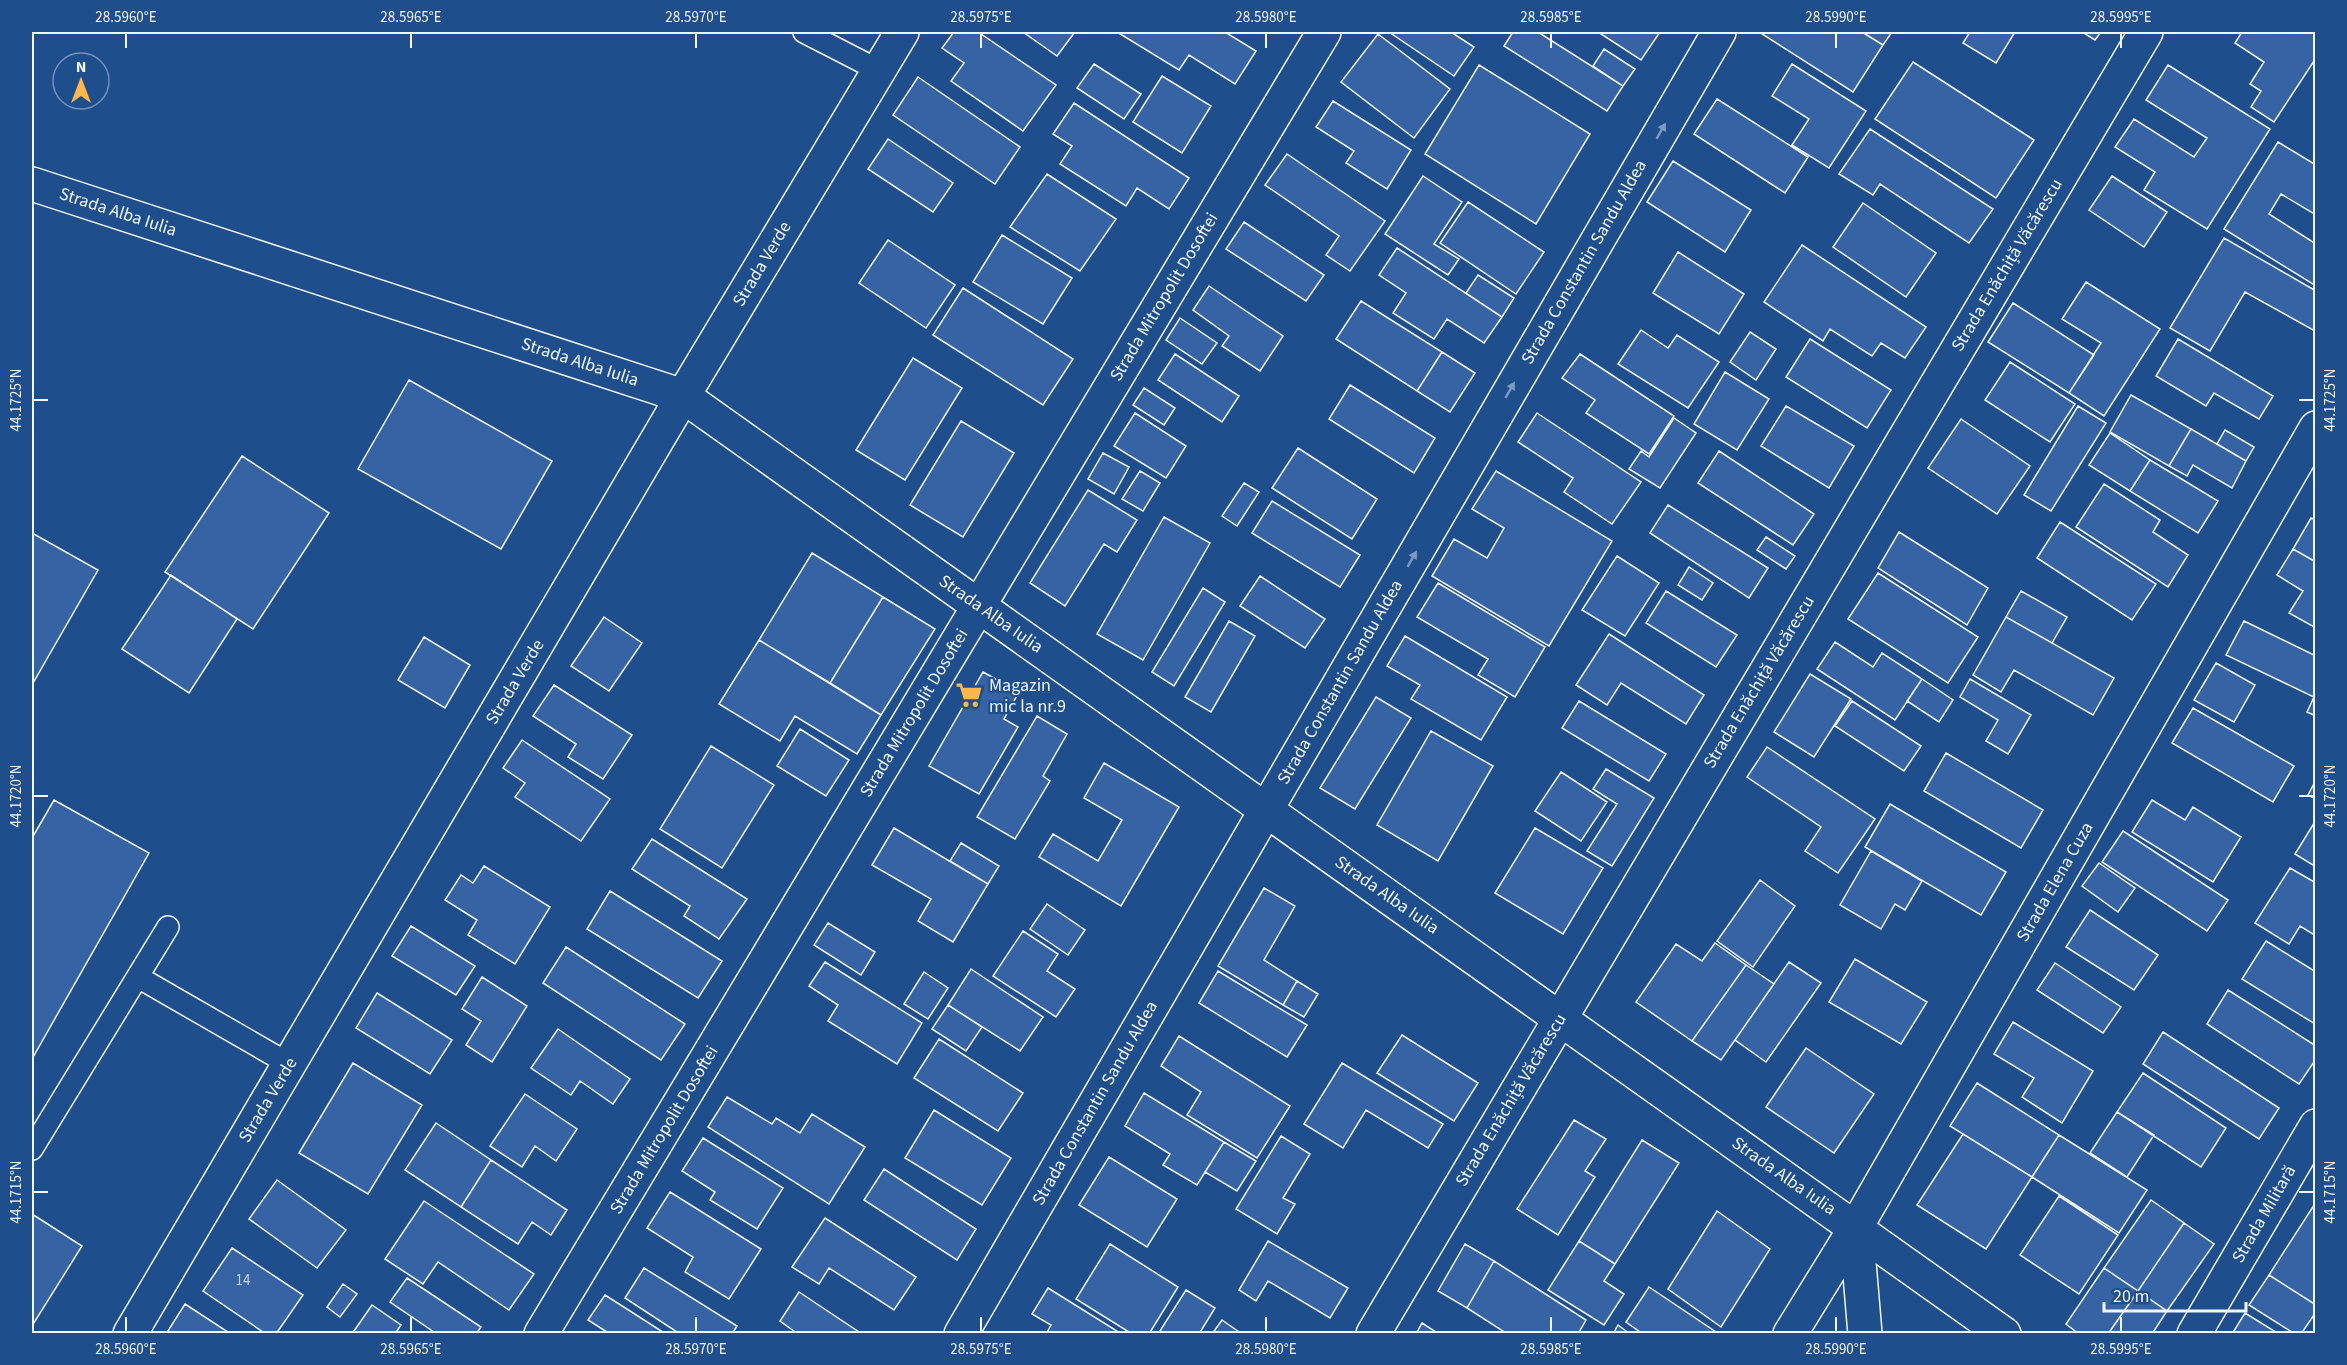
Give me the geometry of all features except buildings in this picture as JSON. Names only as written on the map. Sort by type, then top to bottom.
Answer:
[{"type":"street","name":"Strada Verde","points":[[130,1334],[683,396],[902,32]]},
{"type":"street","name":"Strada Mitropolit Dosoftei","points":[[541,1334],[1324,32]]},
{"type":"street","name":"Strada Constantin Sandu Aldea","points":[[961,1334],[1719,32]]},
{"type":"street","name":"Strada Enăchiță Văcărescu","points":[[1373,1334],[2146,32]]},
{"type":"street","name":"Strada Alba Iulia","points":[[32,184],[683,396],[2004,1334]]},
{"type":"street","name":"Strada Elena Cuza","points":[[1790,1334],[1856,1227],[2316,428]]},
{"type":"street","name":"Strada Militară","points":[[2194,1334],[2316,1126]]},
{"type":"street","points":[[1856,1227],[1865,1334]]},
{"type":"lane","points":[[804,32],[879,70]]},
{"type":"lane","points":[[32,1149],[168,927]]},
{"type":"lane","points":[[138,977],[289,1064]]},
{"type":"place","name":"Magazin mic la nr.9","points":[[969,695]]}]
